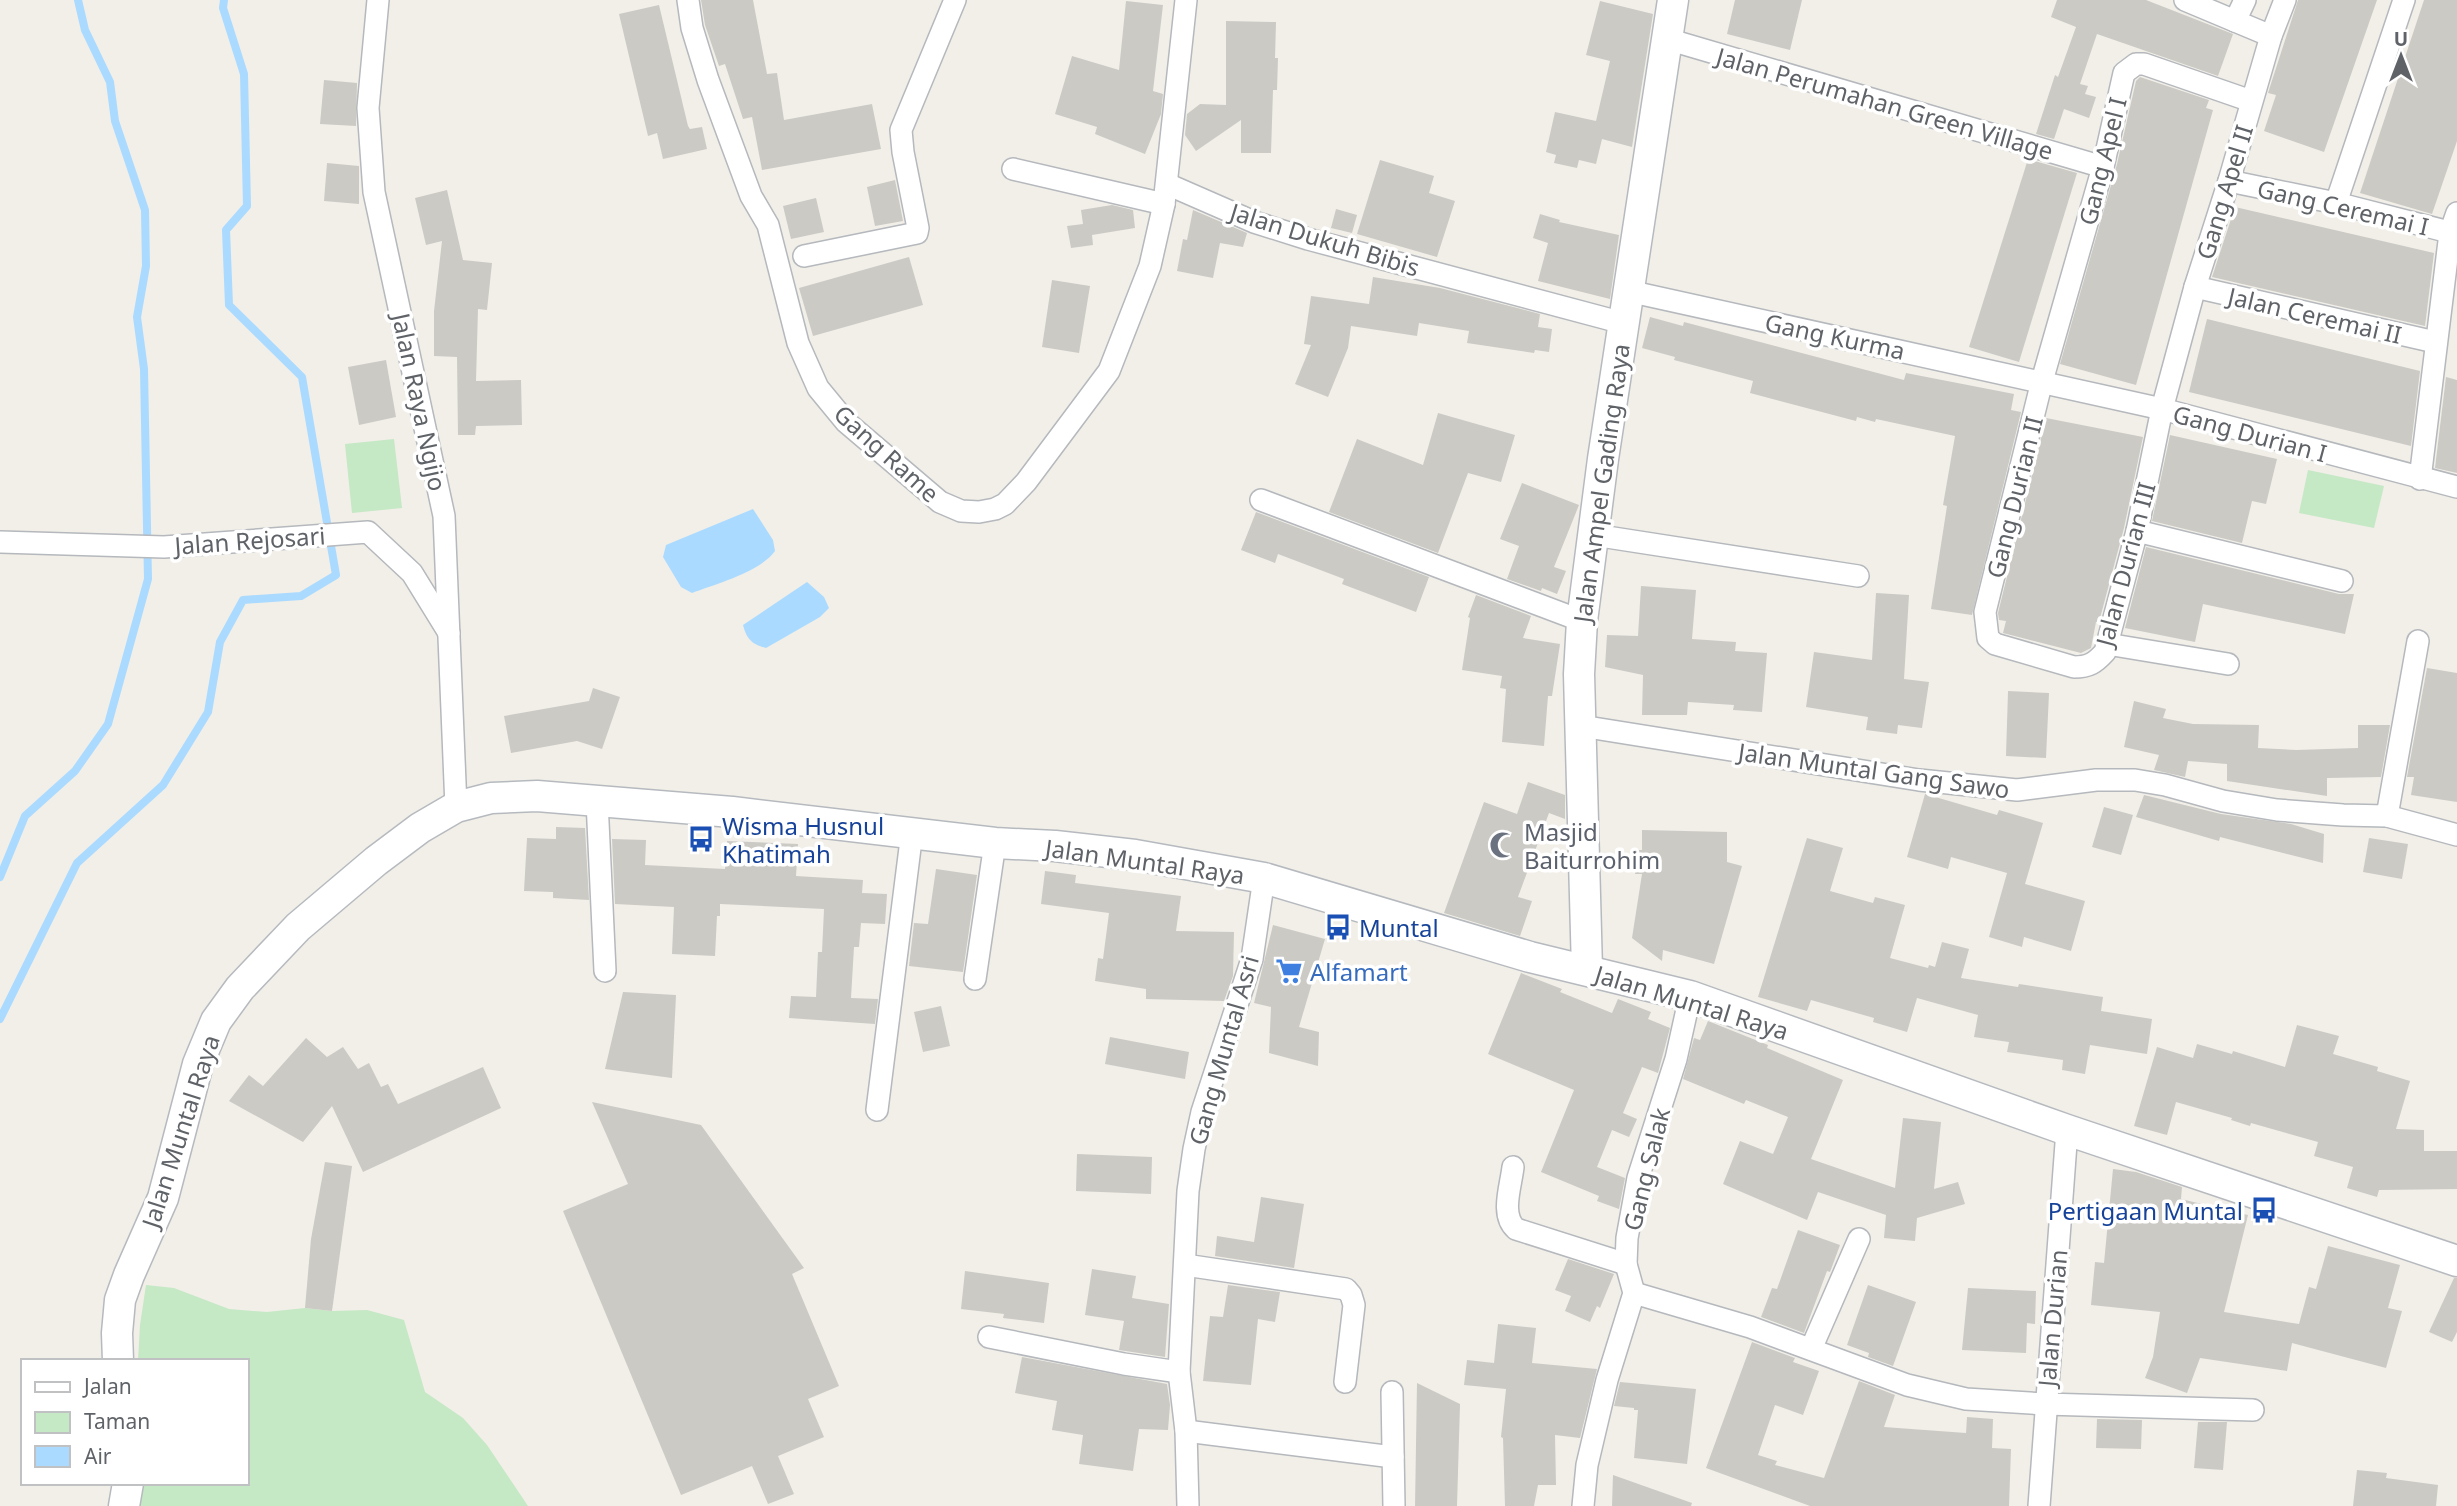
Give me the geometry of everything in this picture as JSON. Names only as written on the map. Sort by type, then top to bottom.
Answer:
[{"type":"main road","name":"Jalan Ampel Gading Raya","points":[[1587,970],[1579,674],[1582,621],[1623,323],[1672,0]]},
{"type":"main road","name":"Jalan Muntal Raya","points":[[118,1359],[120,1300],[163,1198],[198,1064],[216,1021],[240,988],[298,927],[376,860],[420,828],[456,807],[491,798],[537,796],[732,812],[995,843],[1055,846],[1135,855],[1264,878],[1530,957],[1690,996],[2067,1130],[2457,1261]]},
{"type":"main road","points":[[124,1506],[128,1485]]},
{"type":"street","name":"Jalan Raya Ngijo","points":[[378,0],[368,108],[374,192],[444,516],[456,807]]},
{"type":"street","name":"Gang Rame","points":[[688,0],[692,28],[708,80],[751,195],[768,225],[798,343],[818,387],[846,422],[940,502],[961,511],[995,509],[1005,504],[1026,482],[1109,371],[1150,266],[1165,194]]},
{"type":"street","points":[[804,256],[917,233],[901,130],[955,0]]},
{"type":"street","points":[[1165,194],[1186,0]]},
{"type":"street","points":[[2185,0],[2272,36]]},
{"type":"street","points":[[2235,21],[2245,0]]},
{"type":"street","name":"Gang Apel II","points":[[2162,409],[2195,287],[2251,101],[2285,0]]},
{"type":"street","points":[[2336,203],[2403,0]]},
{"type":"street","name":"Jalan Perumahan Green Village","points":[[1667,38],[2103,167]]},
{"type":"street","name":"Gang Apel I","points":[[2042,381],[2103,167],[2124,73],[2136,64],[2144,64],[2251,101]]},
{"type":"street","name":"Jalan Dukuh Bibis","points":[[1013,169],[1165,194],[1308,239],[1623,323]]},
{"type":"street","name":"Gang Ceremai I","points":[[2229,181],[2455,227]]},
{"type":"street","points":[[2420,479],[2435,342],[2455,227]]},
{"type":"street","name":"Jalan Ceremai II","points":[[2195,287],[2435,342]]},
{"type":"street","name":"Gang Kurma","points":[[1628,291],[2042,381]]},
{"type":"street","name":"Gang Durian I","points":[[2042,381],[2162,409],[2457,487]]},
{"type":"street","name":"Gang Durian II","points":[[1985,612],[2042,381]]},
{"type":"street","name":"Jalan Durian III","points":[[1985,612],[1988,638],[1994,644],[2074,667],[2086,667],[2096,662],[2105,652],[2137,531],[2162,409]]},
{"type":"street","points":[[1261,500],[1582,621]]},
{"type":"street","points":[[2137,531],[2342,581]]},
{"type":"street","name":"Jalan Rejosari","points":[[0,542],[164,547],[368,532],[412,573],[450,635]]},
{"type":"street","points":[[1594,535],[1857,576]]},
{"type":"street","points":[[2387,816],[2418,641]]},
{"type":"street","points":[[2107,644],[2228,664]]},
{"type":"street","name":"Jalan Muntal Gang Sawo","points":[[1581,726],[1919,780],[2017,790],[2096,780],[2135,780],[2165,785],[2222,802],[2277,810],[2387,816],[2457,835]]},
{"type":"street","points":[[597,801],[605,971]]},
{"type":"street","points":[[877,1110],[912,832]]},
{"type":"street","points":[[975,979],[995,843]]},
{"type":"street","name":"Gang Muntal Asri","points":[[1188,1506],[1186,1432],[1179,1372],[1188,1191],[1202,1112],[1252,959],[1264,878]]},
{"type":"street","name":"Gang Salak","points":[[1634,1293],[1626,1264],[1627,1238],[1638,1178],[1676,1059],[1690,996]]},
{"type":"street","name":"Jalan Durian","points":[[2039,1506],[2067,1130]]},
{"type":"street","points":[[1513,1167],[1507,1213],[1509,1223],[1516,1229],[1626,1264]]},
{"type":"street","points":[[1811,1349],[1859,1240]]},
{"type":"street","points":[[1185,1265],[1346,1289],[1354,1305],[1345,1382]]},
{"type":"street","points":[[1583,1506],[1587,1465],[1607,1380],[1634,1293],[1750,1327],[1934,1393],[1966,1399],[2045,1405],[2253,1410]]},
{"type":"street","points":[[989,1337],[1179,1372]]},
{"type":"street","points":[[1392,1392],[1394,1506]]},
{"type":"street","points":[[1186,1432],[1393,1457]]},
{"type":"green space","points":[[394,439],[402,508],[352,513],[345,444]]},
{"type":"green space","points":[[2308,470],[2384,486],[2374,528],[2299,513]]},
{"type":"green space","points":[[146,1285],[174,1288],[229,1309],[267,1312],[305,1308],[332,1311],[367,1310],[404,1320],[425,1392],[463,1418],[487,1445],[528,1506],[140,1506],[139,1485],[248,1485],[248,1359],[138,1359]]},
{"type":"water","points":[[753,509],[773,540],[775,551],[759,565],[737,576],[692,593],[681,587],[663,557],[666,545]]},
{"type":"water","points":[[807,582],[824,597],[829,608],[820,617],[766,648],[751,641],[743,625]]},
{"type":"building","points":[[701,0],[753,0],[767,74],[777,73],[784,120],[872,104],[881,149],[762,170],[752,117],[743,119],[725,64],[719,66],[705,25]]},
{"type":"building","points":[[1735,0],[1802,0],[1790,50],[1727,34]]},
{"type":"building","points":[[2057,0],[2146,0],[2233,34],[2218,76],[2097,34],[2080,84],[2088,86],[2085,94],[2096,97],[2089,118],[2064,109],[2054,139],[2036,134],[2055,75],[2058,77],[2076,27],[2051,17]]},
{"type":"building","points":[[2298,0],[2377,0],[2324,152],[2264,131],[2276,95],[2268,93]]},
{"type":"building","points":[[2424,0],[2457,0],[2457,141],[2432,214],[2360,193]]},
{"type":"building","points":[[1126,1],[1163,5],[1153,91],[1163,94],[1161,114],[1145,154],[1095,134],[1097,127],[1055,114],[1072,56],[1119,70]]},
{"type":"building","points":[[1600,1],[1653,14],[1632,147],[1602,139],[1596,164],[1579,160],[1577,168],[1554,163],[1556,155],[1546,152],[1555,112],[1596,121],[1610,61],[1586,55]]},
{"type":"building","points":[[659,5],[688,126],[690,129],[702,127],[707,149],[663,159],[657,133],[648,136],[619,14]]},
{"type":"building","points":[[1226,21],[1276,22],[1277,90],[1273,90],[1271,153],[1241,153],[1241,120],[1196,151],[1185,135],[1187,114],[1200,104],[1226,105]]},
{"type":"building","points":[[2140,77],[2209,100],[2206,108],[2213,110],[2136,385],[2060,364],[2117,164],[2136,81]]},
{"type":"building","points":[[324,80],[357,83],[356,126],[320,124]]},
{"type":"building","points":[[2028,159],[2077,173],[2019,362],[1969,347]]},
{"type":"building","points":[[1380,160],[1434,176],[1429,193],[1455,201],[1437,257],[1357,234]]},
{"type":"building","points":[[327,163],[359,166],[359,204],[324,201]]},
{"type":"building","points":[[895,180],[903,221],[875,226],[867,187]]},
{"type":"building","points":[[447,190],[463,260],[492,263],[487,310],[478,309],[476,381],[521,380],[522,425],[476,426],[475,435],[458,435],[457,357],[434,356],[434,311],[442,241],[426,245],[415,198]]},
{"type":"building","points":[[816,198],[824,232],[791,239],[783,206]]},
{"type":"building","points":[[1112,205],[1133,210],[1135,228],[1092,235],[1093,245],[1071,248],[1067,226],[1083,224],[1081,210]]},
{"type":"building","points":[[2235,207],[2434,253],[2425,326],[2212,277]]},
{"type":"building","points":[[1336,209],[1357,215],[1352,233],[1331,228]]},
{"type":"building","points":[[1193,210],[1247,233],[1243,247],[1220,243],[1213,278],[1177,271],[1183,239],[1187,240]]},
{"type":"building","points":[[1540,214],[1560,220],[1559,222],[1619,235],[1610,299],[1538,281],[1548,243],[1533,238]]},
{"type":"building","points":[[909,257],[923,305],[813,336],[799,288]]},
{"type":"building","points":[[1373,277],[1440,288],[1540,314],[1538,327],[1552,329],[1549,352],[1535,350],[1534,353],[1467,343],[1469,331],[1419,323],[1417,336],[1351,326],[1348,348],[1328,397],[1295,384],[1311,345],[1304,344],[1311,296],[1369,304]]},
{"type":"building","points":[[1052,280],[1090,286],[1079,353],[1042,347]]},
{"type":"building","points":[[1650,317],[1683,326],[1684,322],[1904,380],[1906,373],[2014,394],[2011,410],[2021,412],[1972,615],[1931,609],[1947,506],[1943,505],[1955,436],[1876,419],[1875,422],[1857,417],[1856,421],[1750,393],[1753,381],[1674,360],[1675,357],[1642,348]]},
{"type":"building","points":[[2207,319],[2420,371],[2411,446],[2189,392]]},
{"type":"building","points":[[386,360],[396,417],[359,425],[348,367]]},
{"type":"building","points":[[2446,377],[2457,380],[2457,473],[2435,468]]},
{"type":"building","points":[[1438,413],[1515,435],[1501,482],[1468,473],[1438,553],[1329,512],[1357,439],[1423,465]]},
{"type":"building","points":[[2046,418],[2143,437],[2124,528],[2099,622],[2096,622],[2091,648],[2081,653],[2003,633],[2006,621],[1999,620],[1998,613]]},
{"type":"building","points":[[2170,435],[2277,459],[2266,504],[2252,501],[2242,543],[2152,521]]},
{"type":"building","points":[[1522,483],[1579,505],[1554,567],[1566,571],[1557,594],[1507,579],[1519,546],[1500,539]]},
{"type":"building","points":[[1256,512],[1429,577],[1416,612],[1342,584],[1344,579],[1278,554],[1275,563],[1241,550]]},
{"type":"building","points":[[2146,547],[2339,594],[2354,594],[2345,634],[2203,604],[2195,642],[2125,628]]},
{"type":"building","points":[[1641,586],[1696,590],[1692,639],[1736,642],[1735,651],[1767,653],[1762,712],[1733,710],[1734,705],[1688,702],[1687,715],[1642,715],[1643,675],[1605,667],[1607,635],[1638,636]]},
{"type":"building","points":[[1876,593],[1909,595],[1904,679],[1929,682],[1922,728],[1898,725],[1897,734],[1866,730],[1868,717],[1806,707],[1814,652],[1872,660]]},
{"type":"building","points":[[1476,595],[1531,616],[1523,638],[1560,644],[1552,696],[1548,696],[1544,746],[1502,742],[1506,689],[1500,688],[1502,676],[1462,670],[1468,617]]},
{"type":"building","points":[[2427,668],[2457,673],[2457,802],[2411,795],[2414,777],[2407,777]]},
{"type":"building","points":[[593,688],[620,697],[602,749],[577,741],[511,753],[504,716],[589,701]]},
{"type":"building","points":[[2008,691],[2049,693],[2046,758],[2006,756]]},
{"type":"building","points":[[2134,701],[2166,709],[2163,718],[2193,724],[2259,725],[2258,748],[2358,748],[2358,725],[2390,725],[2381,777],[2327,778],[2327,796],[2227,781],[2227,764],[2188,761],[2185,777],[2154,770],[2159,755],[2124,747]]},
{"type":"building","points":[[1528,782],[1565,795],[1565,819],[1549,813],[1518,897],[1532,901],[1520,936],[1444,913],[1484,802],[1517,814]]},
{"type":"building","points":[[1925,794],[1997,815],[1999,810],[2043,823],[2025,884],[2085,901],[2071,951],[2024,937],[2022,947],[1989,937],[2007,873],[1951,857],[1948,869],[1907,857]]},
{"type":"building","points":[[2144,795],[2221,814],[2291,824],[2324,834],[2323,863],[2220,837],[2219,841],[2136,817]]},
{"type":"building","points":[[2104,807],[2133,815],[2121,855],[2092,847]]},
{"type":"building","points":[[556,827],[585,828],[589,900],[553,898],[553,892],[524,891],[527,838],[556,839]]},
{"type":"building","points":[[1642,830],[1727,832],[1727,862],[1742,866],[1714,964],[1663,950],[1662,961],[1632,938],[1642,874],[1635,874],[1635,850],[1642,850]]},
{"type":"building","points":[[1807,838],[1843,848],[1830,891],[1873,903],[1875,897],[1905,905],[1890,958],[1928,968],[1929,965],[1935,967],[1942,942],[1969,949],[1961,978],[2103,997],[2101,1011],[2152,1019],[2147,1054],[2090,1045],[2085,1074],[2062,1070],[2063,1060],[2007,1052],[2009,1042],[1974,1037],[1978,1015],[1917,998],[1907,1032],[1873,1022],[1874,1018],[1811,1000],[1807,1011],[1758,997]]},
{"type":"building","points":[[2369,838],[2408,844],[2402,879],[2363,872]]},
{"type":"building","points":[[612,839],[646,840],[645,865],[725,869],[727,841],[798,844],[796,876],[863,880],[862,893],[887,894],[885,924],[861,923],[859,947],[854,947],[851,998],[878,999],[875,1024],[789,1018],[791,996],[816,997],[824,909],[720,904],[715,956],[672,954],[674,907],[615,904]]},
{"type":"building","points":[[936,869],[977,875],[963,972],[909,966],[914,923],[928,924]]},
{"type":"building","points":[[1045,871],[1076,875],[1075,883],[1181,896],[1176,931],[1234,932],[1233,976],[1224,1001],[1146,999],[1146,989],[1095,981],[1098,958],[1103,959],[1109,913],[1041,904]]},
{"type":"building","name":"Alfamart","points":[[1273,925],[1325,939],[1299,1027],[1319,1032],[1318,1066],[1269,1053],[1271,1007],[1254,1003]]},
{"type":"building","points":[[1521,973],[1612,1013],[1618,999],[1651,1012],[1648,1019],[1670,1028],[1658,1073],[1642,1067],[1623,1113],[1637,1119],[1629,1137],[1612,1130],[1597,1167],[1625,1178],[1619,1209],[1597,1201],[1599,1196],[1541,1172],[1574,1090],[1488,1054]]},
{"type":"building","points":[[623,992],[676,995],[672,1078],[605,1069]]},
{"type":"building","points":[[941,1006],[950,1046],[923,1052],[914,1012]]},
{"type":"building","points":[[1708,1021],[1843,1080],[1811,1159],[1895,1188],[1903,1118],[1941,1122],[1934,1189],[1958,1182],[1965,1204],[1917,1218],[1915,1241],[1884,1238],[1886,1215],[1818,1192],[1807,1220],[1723,1184],[1740,1141],[1773,1154],[1788,1117],[1746,1100],[1744,1104],[1683,1079],[1694,1038],[1700,1040]]},
{"type":"building","points":[[2297,1025],[2339,1036],[2333,1054],[2378,1067],[2377,1071],[2410,1081],[2396,1129],[2424,1130],[2424,1151],[2457,1151],[2457,1189],[2379,1190],[2377,1197],[2347,1188],[2353,1167],[2314,1156],[2318,1142],[2251,1123],[2250,1126],[2176,1102],[2167,1135],[2134,1126],[2157,1047],[2193,1058],[2197,1044],[2232,1054],[2233,1051],[2285,1067]]},
{"type":"building","points":[[1110,1037],[1189,1052],[1185,1079],[1105,1064]]},
{"type":"building","points":[[306,1038],[327,1057],[343,1047],[358,1069],[369,1063],[381,1087],[388,1084],[398,1104],[483,1067],[501,1108],[363,1172],[332,1106],[303,1142],[229,1101],[249,1075],[263,1086]]},
{"type":"building","points":[[592,1102],[701,1125],[804,1268],[792,1274],[839,1386],[808,1399],[824,1437],[778,1456],[794,1494],[768,1504],[752,1466],[681,1495],[563,1211],[628,1184]]},
{"type":"building","points":[[1077,1154],[1152,1157],[1151,1194],[1076,1191]]},
{"type":"building","points":[[325,1162],[352,1166],[332,1311],[305,1308],[311,1239]]},
{"type":"building","points":[[2113,1169],[2136,1172],[2182,1187],[2181,1199],[2248,1215],[2224,1312],[2299,1324],[2309,1287],[2316,1289],[2328,1246],[2400,1265],[2388,1308],[2402,1311],[2386,1368],[2292,1343],[2287,1371],[2200,1358],[2187,1393],[2145,1378],[2153,1357],[2160,1312],[2091,1305],[2095,1262],[2104,1263]]},
{"type":"building","points":[[1261,1197],[1304,1204],[1294,1268],[1215,1256],[1217,1236],[1254,1242]]},
{"type":"building","points":[[1798,1230],[1840,1245],[1830,1272],[1827,1271],[1804,1333],[1761,1317],[1772,1288],[1777,1289]]},
{"type":"building","points":[[1568,1259],[1614,1274],[1600,1308],[1597,1306],[1590,1322],[1565,1311],[1571,1296],[1555,1290]]},
{"type":"building","points":[[1092,1269],[1136,1276],[1132,1298],[1169,1304],[1165,1357],[1119,1350],[1124,1321],[1085,1315]]},
{"type":"building","points":[[965,1271],[1049,1283],[1044,1323],[1003,1318],[1004,1314],[961,1309]]},
{"type":"building","points":[[2454,1278],[2457,1278],[2457,1332],[2452,1342],[2429,1332]]},
{"type":"building","points":[[1228,1285],[1280,1292],[1275,1322],[1258,1319],[1251,1385],[1203,1381],[1210,1316],[1223,1317]]},
{"type":"building","points":[[1868,1285],[1916,1302],[1893,1366],[1868,1357],[1869,1353],[1847,1345]]},
{"type":"building","points":[[1968,1288],[2036,1291],[2035,1324],[2027,1323],[2026,1353],[1962,1350]]},
{"type":"building","points":[[1498,1324],[1536,1328],[1532,1363],[1597,1369],[1580,1438],[1555,1435],[1556,1485],[1538,1485],[1534,1506],[1505,1506],[1501,1437],[1506,1389],[1464,1385],[1467,1360],[1494,1363]]},
{"type":"building","points":[[1752,1342],[1795,1358],[1793,1362],[1819,1371],[1803,1415],[1775,1405],[1758,1455],[1777,1461],[1775,1465],[1824,1478],[1859,1381],[1895,1395],[1884,1427],[1966,1433],[1967,1417],[1993,1419],[1992,1448],[2011,1449],[2009,1506],[1810,1506],[1706,1468]]},
{"type":"building","points":[[1022,1357],[1167,1384],[1170,1405],[1168,1430],[1139,1429],[1133,1471],[1079,1464],[1083,1435],[1052,1430],[1057,1401],[1015,1393]]},
{"type":"building","points":[[1620,1382],[1696,1389],[1687,1464],[1634,1458],[1638,1410],[1614,1406]]},
{"type":"building","points":[[1417,1383],[1460,1404],[1457,1506],[1415,1506]]},
{"type":"building","points":[[2097,1419],[2142,1420],[2141,1449],[2096,1448]]},
{"type":"building","points":[[2198,1422],[2227,1422],[2223,1470],[2194,1468]]},
{"type":"building","points":[[2357,1470],[2387,1473],[2386,1478],[2438,1485],[2436,1506],[2353,1506]]},
{"type":"building","points":[[1613,1475],[1692,1503],[1691,1506],[1612,1506]]},
{"type":"waterway","points":[[0,877],[25,816],[75,771],[108,724],[148,579],[144,369],[137,317],[146,266],[145,210],[115,121],[110,82],[85,30],[78,0]]},
{"type":"waterway","points":[[0,1019],[77,863],[163,785],[208,712],[220,642],[243,600],[301,596],[336,575],[302,377],[229,305],[226,230],[247,206],[244,74],[223,8],[224,0]]},
{"type":"place","name":"Wisma Husnul Khatimah","points":[[701,839]]},
{"type":"place","name":"Masjid Baiturrohim","points":[[1503,845]]},
{"type":"place","name":"Muntal","points":[[1338,927]]},
{"type":"place","name":"Alfamart","points":[[1289,971]]},
{"type":"place","name":"Pertigaan Muntal","points":[[2264,1210]]}]
